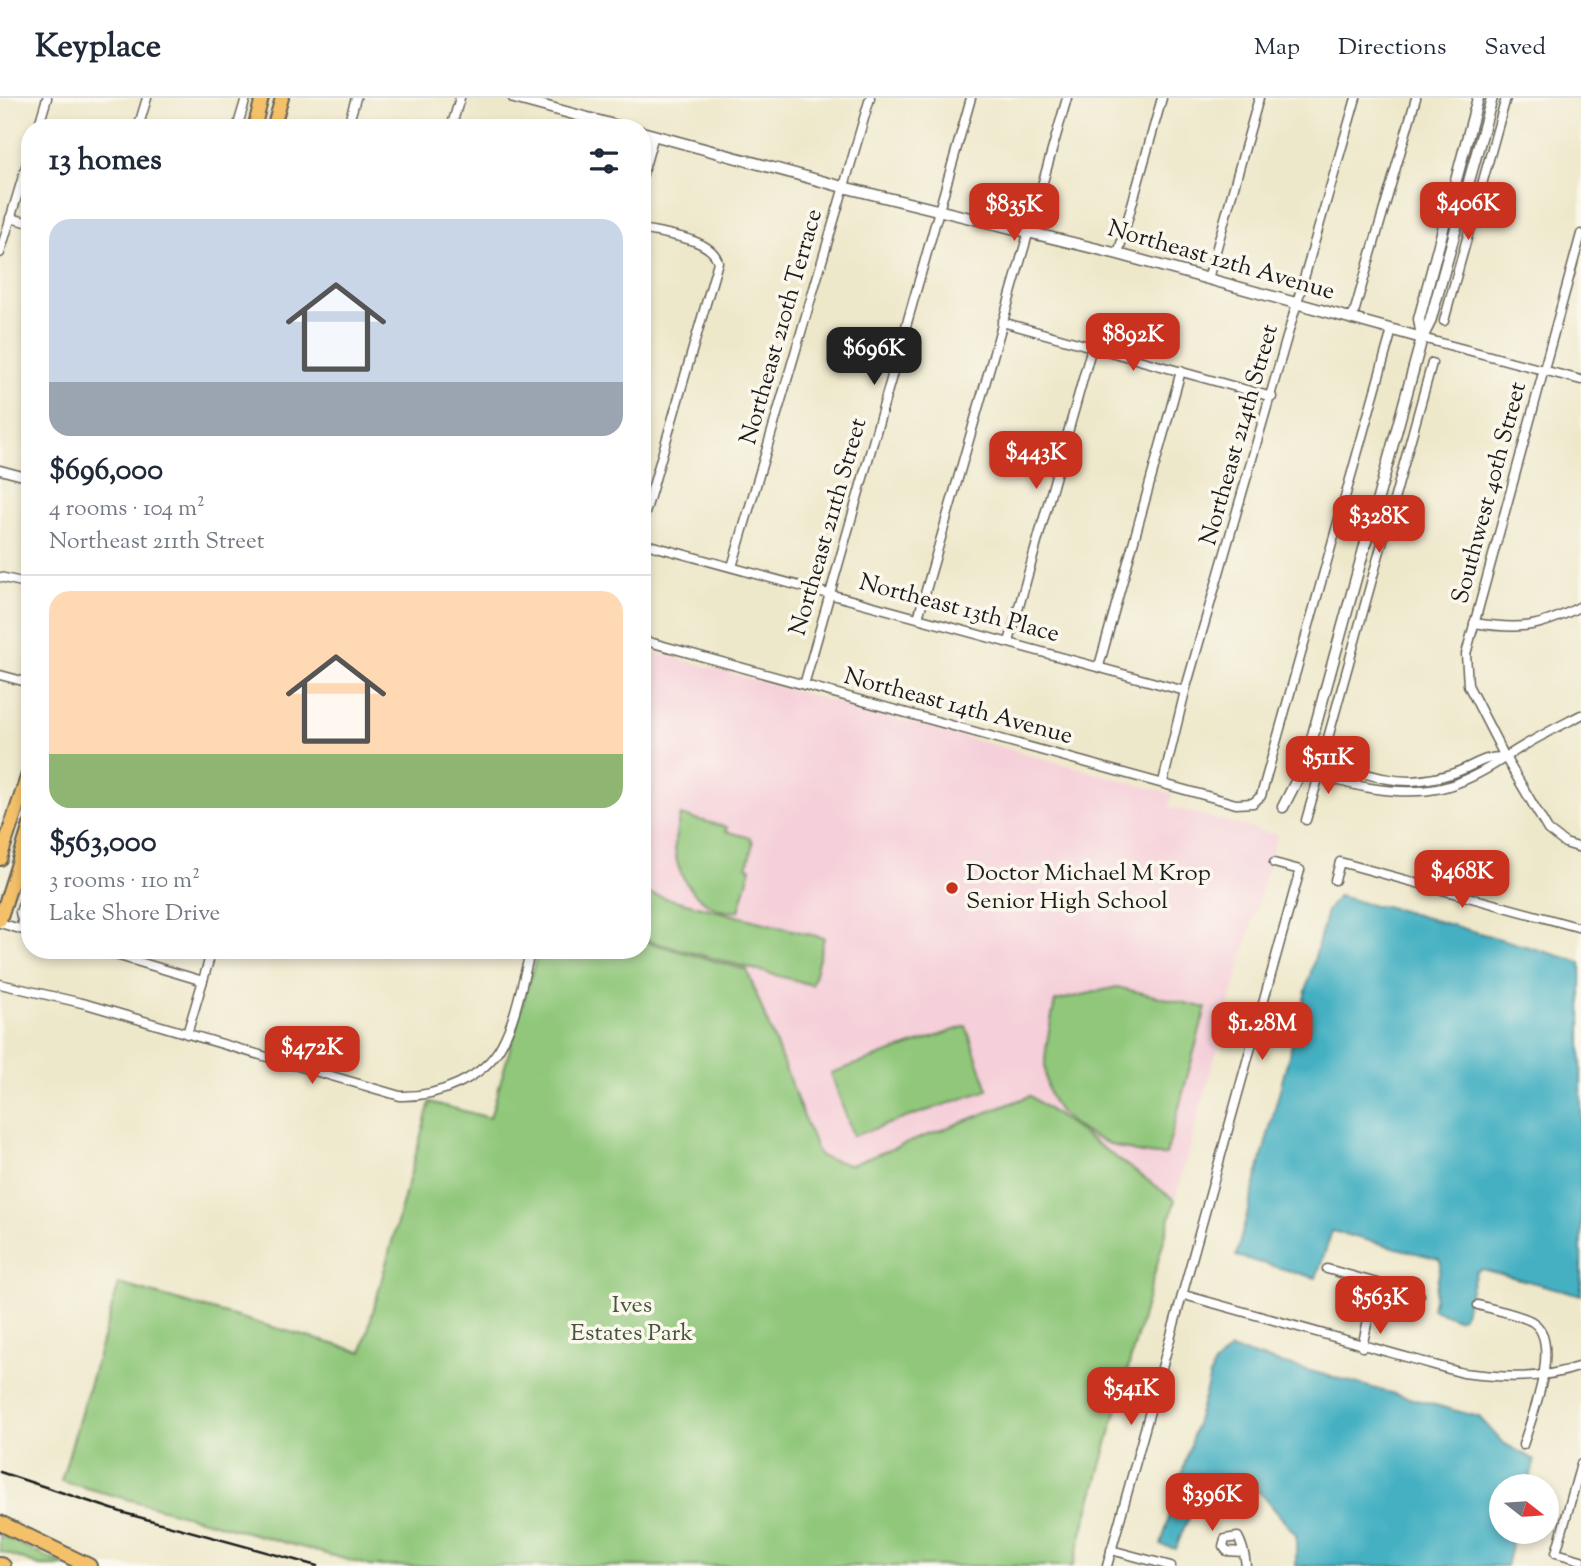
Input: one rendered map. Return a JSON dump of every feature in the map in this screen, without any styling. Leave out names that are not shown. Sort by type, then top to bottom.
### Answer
[{"type":"highway","points":[[0,1523],[89,1566]]},
{"type":"main road","points":[[256,119],[262,98]]},
{"type":"main road","points":[[276,119],[282,98]]},
{"type":"main road","points":[[0,857],[21,795]]},
{"type":"main road","points":[[0,921],[21,852]]},
{"type":"street","points":[[41,119],[47,98]]},
{"type":"street","points":[[141,119],[147,98]]},
{"type":"street","points":[[240,119],[246,98]]},
{"type":"street","points":[[350,119],[356,98]]},
{"type":"street","points":[[454,119],[460,98]]},
{"type":"street","points":[[514,98],[592,119]]},
{"type":"street","name":"Northeast 210th Terrace","points":[[732,567],[870,98]]},
{"type":"street","name":"Northeast 211th Street","points":[[804,685],[971,98]]},
{"type":"street","points":[[918,618],[1067,98]]},
{"type":"street","points":[[1118,254],[1162,98]]},
{"type":"street","points":[[1208,279],[1259,98]]},
{"type":"street","name":"Northeast 214th Street","points":[[1163,782],[1185,691],[1272,397],[1356,98]]},
{"type":"street","points":[[1352,320],[1416,98]]},
{"type":"street","points":[[1422,338],[1419,319],[1478,98]]},
{"type":"street","points":[[1483,132],[1480,126],[1487,98]]},
{"type":"street","points":[[1283,807],[1305,764],[1422,338],[1430,322],[1492,98]]},
{"type":"street","points":[[1444,321],[1506,98]]},
{"type":"street","name":"Northeast 12th Avenue","points":[[651,134],[843,187],[940,208],[1118,254],[1422,338]]},
{"type":"street","points":[[651,146],[654,135]]},
{"type":"street","points":[[0,253],[21,182]]},
{"type":"street","points":[[10,218],[21,221]]},
{"type":"street","points":[[651,231],[706,246],[716,254],[718,262],[651,493]]},
{"type":"street","name":"Southwest 40th Street","points":[[1581,234],[1466,653],[1468,685],[1505,757],[1548,830],[1565,843],[1581,848]]},
{"type":"street","points":[[1002,322],[1272,397]]},
{"type":"street","name":"Northeast 14th Avenue","points":[[651,642],[1236,804],[1253,803],[1261,796],[1392,330]]},
{"type":"street","points":[[1422,338],[1581,380]]},
{"type":"street","points":[[1009,642],[1092,347]]},
{"type":"street","points":[[1328,738],[1432,363]]},
{"type":"street","points":[[1099,666],[1181,371]]},
{"type":"street","points":[[0,470],[21,476]]},
{"type":"street","name":"Northeast 13th Place","points":[[651,545],[1185,691]]},
{"type":"street","points":[[0,576],[21,582]]},
{"type":"street","points":[[1474,623],[1514,629],[1549,623],[1581,606]]},
{"type":"street","points":[[0,675],[21,681]]},
{"type":"street","points":[[1305,764],[1319,775],[1359,786],[1412,793],[1458,784],[1493,768],[1505,757],[1581,715]]},
{"type":"street","points":[[1305,764],[1322,763],[1362,774],[1411,781],[1454,773],[1488,756],[1505,757]]},
{"type":"street","points":[[1306,820],[1322,763]]},
{"type":"street","points":[[0,857],[18,861]]},
{"type":"street","points":[[1335,880],[1340,862],[1581,928]]},
{"type":"street","points":[[1107,1566],[1300,870],[1274,863]]},
{"type":"street","points":[[0,921],[21,929]]},
{"type":"street","points":[[134,959],[203,981]]},
{"type":"street","points":[[187,1034],[209,959]]},
{"type":"street","points":[[0,984],[86,1004],[400,1096],[434,1094],[468,1077],[501,1046],[528,959]]},
{"type":"street","points":[[1327,1269],[1420,1294]]},
{"type":"street","points":[[1362,1347],[1376,1283]]},
{"type":"street","points":[[1184,1295],[1462,1373],[1508,1379],[1543,1376],[1581,1366]]},
{"type":"street","points":[[1478,1305],[1534,1322],[1543,1335],[1546,1356],[1543,1376],[1523,1446]]},
{"type":"street","points":[[1581,1464],[1556,1553],[1581,1560]]},
{"type":"street","points":[[1111,1550],[1171,1566]]},
{"type":"street","points":[[1244,1552],[1246,1566]]},
{"type":"shaded area","name":"Doctor Michael M Krop Senior High School","points":[[651,651],[1172,794],[1169,807],[1277,835],[1175,1200],[1030,1096],[850,1165],[819,1156],[747,970],[651,943]]},
{"type":"green space","points":[[680,815],[727,827],[726,831],[751,838],[753,843],[747,867],[751,868],[739,911],[727,911],[704,902],[687,883],[681,872],[675,848]]},
{"type":"green space","points":[[651,894],[824,938],[812,985],[651,941]]},
{"type":"green space","name":"Ives Estates Park","points":[[651,943],[747,970],[819,1156],[850,1165],[1030,1096],[1175,1200],[1073,1566],[370,1566],[61,1481],[119,1284],[362,1352],[430,1102],[490,1118],[536,959],[651,959]]},
{"type":"green space","points":[[1117,987],[1206,1008],[1166,1155],[1119,1148],[1087,1133],[1061,1114],[1048,1090],[1046,1052],[1055,1001]]},
{"type":"green space","points":[[966,1026],[988,1090],[853,1136],[831,1073]]},
{"type":"green space","points":[[0,1535],[66,1566],[40,1566],[0,1551]]},
{"type":"water","points":[[1339,896],[1374,906],[1385,906],[1581,962],[1581,1295],[1481,1269],[1476,1272],[1463,1317],[1457,1319],[1432,1309],[1441,1263],[1439,1259],[1332,1231],[1316,1278],[1236,1256],[1327,911]]},
{"type":"water","points":[[1230,1349],[1479,1417],[1503,1443],[1535,1460],[1531,1474],[1489,1474],[1489,1544],[1512,1544],[1506,1566],[1296,1566],[1296,1535],[1260,1492],[1227,1494],[1205,1502],[1189,1518],[1176,1549],[1161,1545],[1213,1366]]},
{"type":"railway","points":[[0,1472],[124,1513],[317,1566]]},
{"type":"place","name":"Doctor Michael M Krop Senior High School","points":[[952,888]]}]
